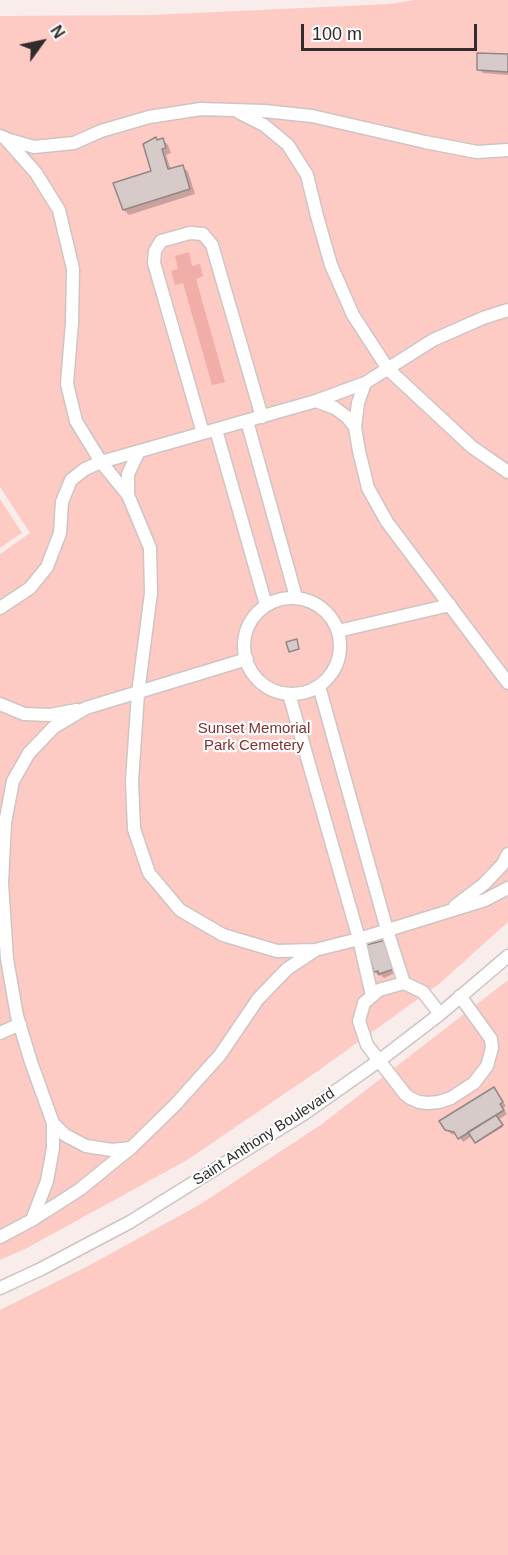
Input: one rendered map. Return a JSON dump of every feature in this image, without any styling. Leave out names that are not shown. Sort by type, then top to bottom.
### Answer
[{"type":"street","points":[[2,137],[34,147],[74,143],[101,131],[149,117],[201,109],[264,111],[312,116],[477,152],[508,150]]},
{"type":"street","points":[[234,110],[264,125],[288,145],[308,175],[331,265],[353,315],[388,369],[472,447],[508,472]]},
{"type":"street","points":[[2,137],[36,173],[59,210],[73,270],[67,384],[76,421],[101,462],[129,495],[150,548],[151,593],[138,693],[132,781],[134,829],[149,873],[180,910],[223,934],[277,951],[315,950],[359,939],[485,900],[508,888]]},
{"type":"street","points":[[203,433],[154,263],[154,251],[161,241],[190,232],[203,234],[212,245],[262,417]]},
{"type":"street","points":[[0,608],[30,588],[47,567],[60,533],[62,502],[71,480],[85,469],[101,462],[316,401],[365,383],[434,340],[483,318],[508,310]]},
{"type":"street","points":[[365,383],[358,403],[356,427],[368,488],[387,522],[508,683]]},
{"type":"street","points":[[316,401],[335,408],[356,427]]},
{"type":"street","points":[[247,422],[296,597]]},
{"type":"street","points":[[216,430],[266,605]]},
{"type":"street","points":[[129,495],[128,474],[139,451]]},
{"type":"street","points":[[296,597],[311,601],[325,610],[334,621],[341,640],[338,662],[326,681],[303,693],[289,694],[272,690],[260,682],[250,669],[244,649],[248,626],[255,615],[266,605],[278,599],[296,597]]},
{"type":"street","points":[[338,631],[450,605]]},
{"type":"street","points":[[0,704],[24,714],[50,715],[86,708],[247,659]]},
{"type":"street","points":[[319,686],[404,983]]},
{"type":"street","points":[[289,694],[359,939],[372,996]]},
{"type":"street","points":[[32,1220],[47,1181],[53,1148],[53,1123],[20,1024],[7,958],[2,883],[5,823],[14,781],[29,753],[54,727],[86,708]]},
{"type":"street","points":[[447,912],[484,884],[502,865],[508,854]]},
{"type":"street","points":[[0,1237],[79,1190],[132,1148],[175,1105],[220,1054],[258,999],[287,969],[315,950]]},
{"type":"street","name":"Saint Anthony Boulevard","points":[[0,1288],[130,1222],[292,1121],[380,1060],[440,1014],[508,956]]},
{"type":"street","points":[[440,1014],[423,992],[404,983],[379,990],[364,1003],[359,1021],[367,1045],[405,1094],[419,1102],[439,1102],[451,1098],[474,1083],[487,1066],[492,1048],[491,1039],[460,996]]},
{"type":"street","points":[[0,1034],[20,1024]]},
{"type":"street","points":[[53,1123],[65,1135],[86,1146],[112,1150],[132,1148]]},
{"type":"green space","name":"Sunset Memorial Park Cemetery","points":[[415,0],[508,0],[508,922],[439,984],[315,1073],[187,1160],[27,1248],[0,1260],[0,554],[30,533],[0,487],[0,16],[152,15],[389,4]]},
{"type":"green space","points":[[0,499],[22,533],[0,548]]},
{"type":"green space","points":[[508,980],[508,1555],[0,1555],[0,1310],[88,1266],[199,1205],[322,1124]]},
{"type":"shaded area","points":[[189,252],[192,266],[200,264],[203,276],[196,279],[225,382],[212,385],[183,283],[175,285],[171,271],[178,269],[175,256]]},
{"type":"building","points":[[477,53],[508,54],[508,72],[477,70]]},
{"type":"building","points":[[156,137],[157,140],[163,138],[166,148],[162,149],[168,169],[183,165],[190,189],[123,210],[113,183],[151,171],[143,144]]},
{"type":"building","points":[[297,639],[299,649],[289,652],[286,642]]},
{"type":"building","points":[[386,940],[394,969],[379,974],[378,971],[374,972],[366,945]]},
{"type":"building","points":[[494,1087],[503,1102],[500,1104],[504,1110],[458,1139],[454,1132],[445,1130],[439,1121]]},
{"type":"building","points":[[496,1115],[503,1125],[475,1143],[468,1132]]}]
